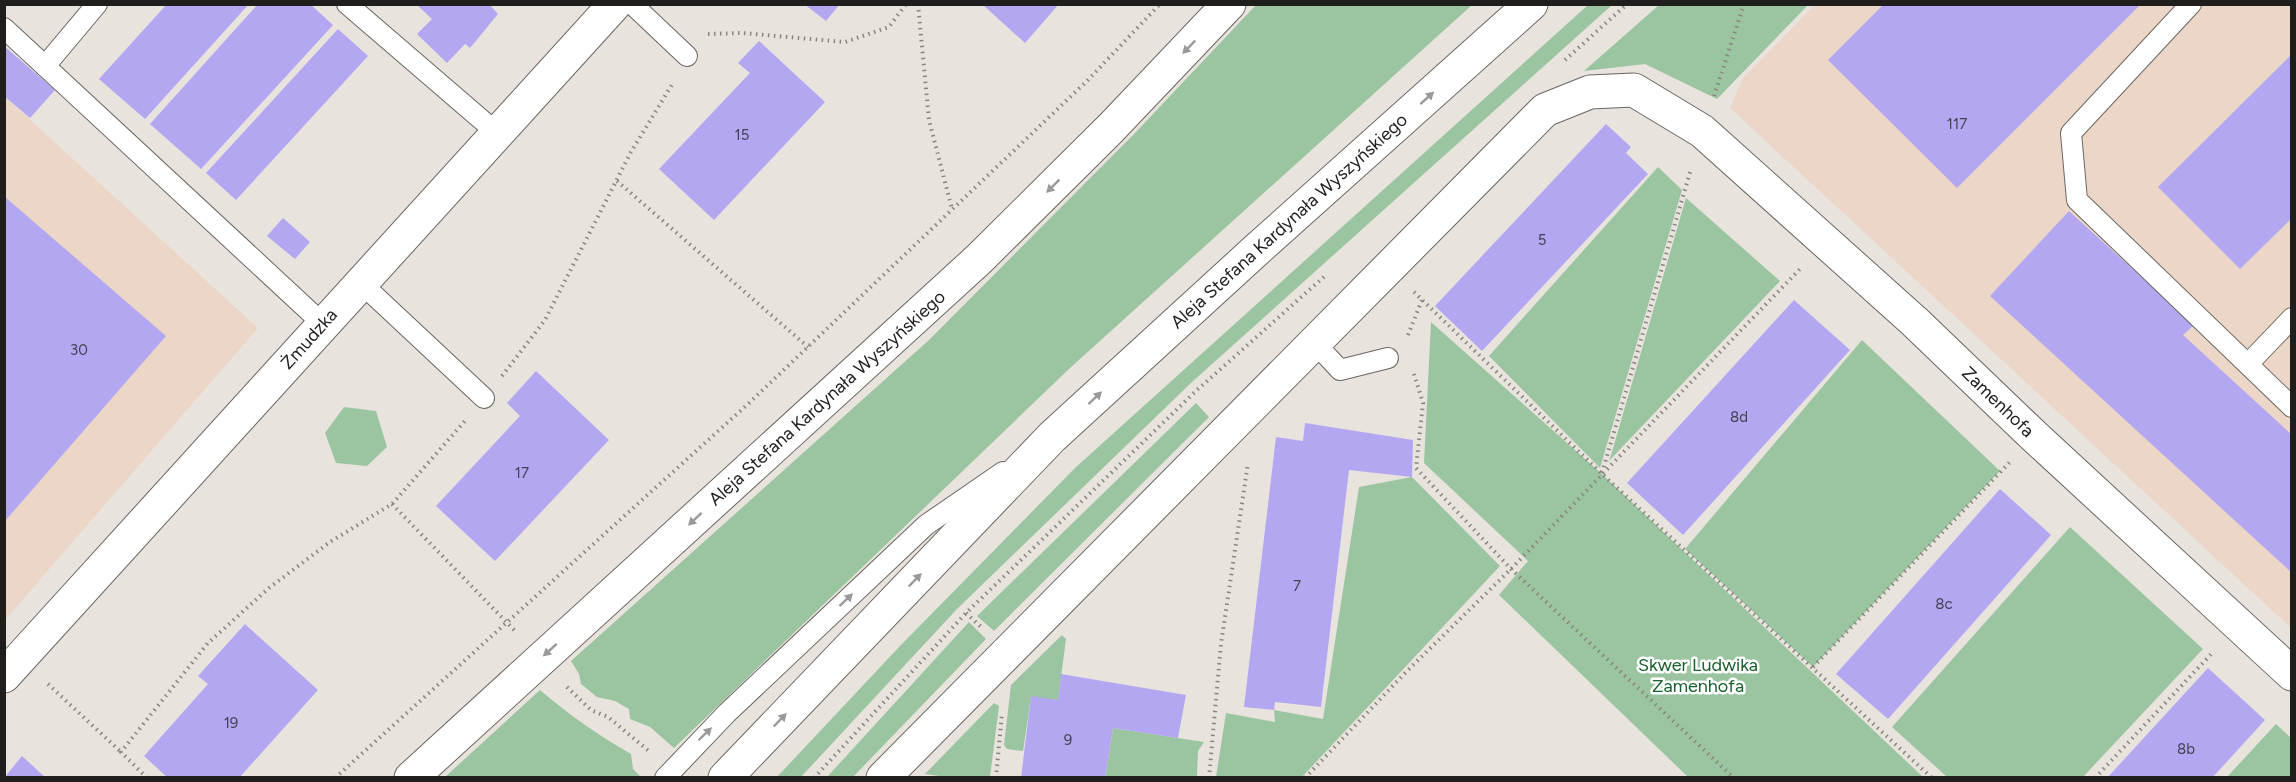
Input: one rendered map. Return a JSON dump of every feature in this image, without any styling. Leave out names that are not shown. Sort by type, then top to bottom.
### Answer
[{"type":"street","name":"Żmudzka","points":[[13,667],[615,4]]},
{"type":"street","name":"Aleja Stefana Kardynała Wyszyńskiego","points":[[411,777],[979,259],[1111,129],[1229,4]]},
{"type":"street","name":"Aleja Stefana Kardynała Wyszyńskiego","points":[[725,777],[1052,437],[1244,261],[1531,4]]},
{"type":"street","name":"Zamenhofa","points":[[883,777],[1545,110],[1590,92],[1634,90],[1702,131],[1915,322],[2034,436],[2292,674]]},
{"type":"lane","points":[[45,66],[97,4]]},
{"type":"lane","points":[[347,4],[478,114],[497,134]]},
{"type":"lane","points":[[632,4],[687,56]]},
{"type":"lane","points":[[2190,4],[2071,133],[2077,200],[2292,407]]},
{"type":"lane","points":[[4,28],[323,324]]},
{"type":"lane","points":[[360,283],[484,398]]},
{"type":"lane","points":[[2248,364],[2292,318]]},
{"type":"lane","points":[[1314,342],[1340,370],[1388,358]]},
{"type":"lane","points":[[665,777],[719,720],[926,525],[1052,437]]},
{"type":"path","points":[[121,752],[208,643],[269,588],[330,542],[392,504],[484,398],[545,320],[631,152],[664,102],[687,56],[707,34],[742,33],[845,42],[889,27],[906,4]]},
{"type":"path","points":[[918,4],[929,120],[952,210]]},
{"type":"path","points":[[335,777],[506,620],[748,404],[1088,80],[1160,4]]},
{"type":"path","points":[[1557,68],[1627,4]]},
{"type":"path","points":[[1602,474],[1702,131],[1744,4]]},
{"type":"path","points":[[617,181],[808,346]]},
{"type":"path","points":[[1305,777],[1406,672],[1511,569],[1826,242]]},
{"type":"path","points":[[814,777],[966,613],[1197,390],[1329,272]]},
{"type":"path","points":[[1408,285],[1602,474],[1932,777]]},
{"type":"path","points":[[1405,344],[1422,300]]},
{"type":"path","points":[[1411,365],[1423,403],[1416,468],[1511,569],[1734,777]]},
{"type":"path","points":[[1197,390],[1250,450],[1221,644],[1209,777]]},
{"type":"path","points":[[1813,667],[2034,436]]},
{"type":"path","points":[[392,504],[506,620]]},
{"type":"path","points":[[2095,777],[2238,625]]},
{"type":"path","points":[[13,667],[121,752],[147,777]]},
{"type":"path","points":[[563,683],[591,710],[608,717],[645,745],[652,754]]},
{"type":"shaded area","points":[[1815,5],[2291,5],[2291,628],[1730,108],[1743,78]]},
{"type":"shaded area","points":[[4,96],[258,328],[5,620],[4,620]]},
{"type":"green space","points":[[1257,4],[1472,5],[1070,368],[674,748],[650,727],[630,719],[629,709],[615,701],[597,697],[581,684],[579,674],[571,661],[929,340],[1135,133]]},
{"type":"green space","points":[[1588,5],[1612,5],[1192,382],[957,609],[801,777],[777,777],[899,647],[1075,468]]},
{"type":"green space","points":[[1659,5],[1808,5],[1717,99],[1645,64],[1584,71]]},
{"type":"green space","points":[[1658,167],[1682,190],[1600,468],[1489,356]]},
{"type":"green space","points":[[1686,198],[1780,281],[1609,460]]},
{"type":"green space","name":"Skwer Ludwika Zamenhofa","points":[[1431,322],[1602,474],[1923,777],[1688,777],[1499,595],[1528,561],[1424,463]]},
{"type":"green space","points":[[1862,340],[2000,471],[1813,667],[1685,549]]},
{"type":"green space","points":[[1196,403],[1209,417],[994,631],[977,616]]},
{"type":"green space","points":[[344,407],[376,411],[387,447],[367,466],[336,463],[325,433]]},
{"type":"green space","points":[[1412,477],[1500,566],[1302,777],[1216,777],[1226,713],[1275,722],[1274,710],[1323,719],[1359,487]]},
{"type":"green space","points":[[2070,527],[2203,649],[2083,777],[1947,777],[1892,727]]},
{"type":"green space","points":[[969,622],[986,639],[853,777],[827,777]]},
{"type":"green space","points":[[1062,635],[1066,639],[1058,700],[1031,697],[1023,751],[1007,749],[1004,745],[1011,685]]},
{"type":"green space","points":[[540,690],[584,724],[631,754],[633,769],[641,777],[445,777]]},
{"type":"green space","points":[[994,703],[999,706],[990,777],[954,778],[925,774]]},
{"type":"green space","points":[[2276,724],[2291,738],[2291,777],[2227,777]]},
{"type":"green space","points":[[1113,728],[1204,742],[1198,751],[1197,777],[1105,778]]},
{"type":"building","points":[[167,4],[249,4],[145,119],[99,79]]},
{"type":"building","points":[[258,4],[310,4],[333,25],[201,169],[150,124]]},
{"type":"building","points":[[416,4],[489,4],[498,14],[470,48],[465,44],[447,63],[417,34],[432,19]]},
{"type":"building","points":[[804,4],[840,4],[826,21]]},
{"type":"building","points":[[982,4],[1059,4],[1025,43]]},
{"type":"building","points":[[1884,4],[2141,4],[1957,188],[1828,60]]},
{"type":"building","points":[[338,29],[368,56],[236,200],[206,173]]},
{"type":"building","points":[[759,41],[825,102],[714,220],[659,169],[750,73],[738,63]]},
{"type":"building","points":[[4,46],[55,90],[30,118],[4,96]]},
{"type":"building","points":[[2292,54],[2292,218],[2240,269],[2158,187]]},
{"type":"building","points":[[1606,124],[1631,147],[1626,153],[1648,174],[1482,351],[1435,306]]},
{"type":"building","points":[[5,197],[166,336],[5,521]]},
{"type":"building","points":[[2069,211],[2194,325],[2183,335],[2292,435],[2292,573],[1990,296]]},
{"type":"building","points":[[283,218],[310,242],[295,259],[267,236]]},
{"type":"building","points":[[1794,300],[1850,350],[1683,535],[1627,483]]},
{"type":"building","points":[[536,371],[609,440],[495,561],[436,506],[520,416],[507,403]]},
{"type":"building","points":[[1305,423],[1413,440],[1412,477],[1349,470],[1321,707],[1275,702],[1274,710],[1244,707],[1276,437],[1303,441]]},
{"type":"building","points":[[2000,489],[2051,535],[1888,719],[1836,674]]},
{"type":"building","points":[[245,624],[318,690],[239,778],[168,778],[144,756],[208,684],[198,676]]},
{"type":"building","points":[[2208,668],[2265,720],[2212,778],[2107,778]]},
{"type":"building","points":[[1061,674],[1186,695],[1178,738],[1113,728],[1105,778],[1021,778],[1031,696],[1058,700]]},
{"type":"building","points":[[22,756],[46,778],[4,778]]}]
